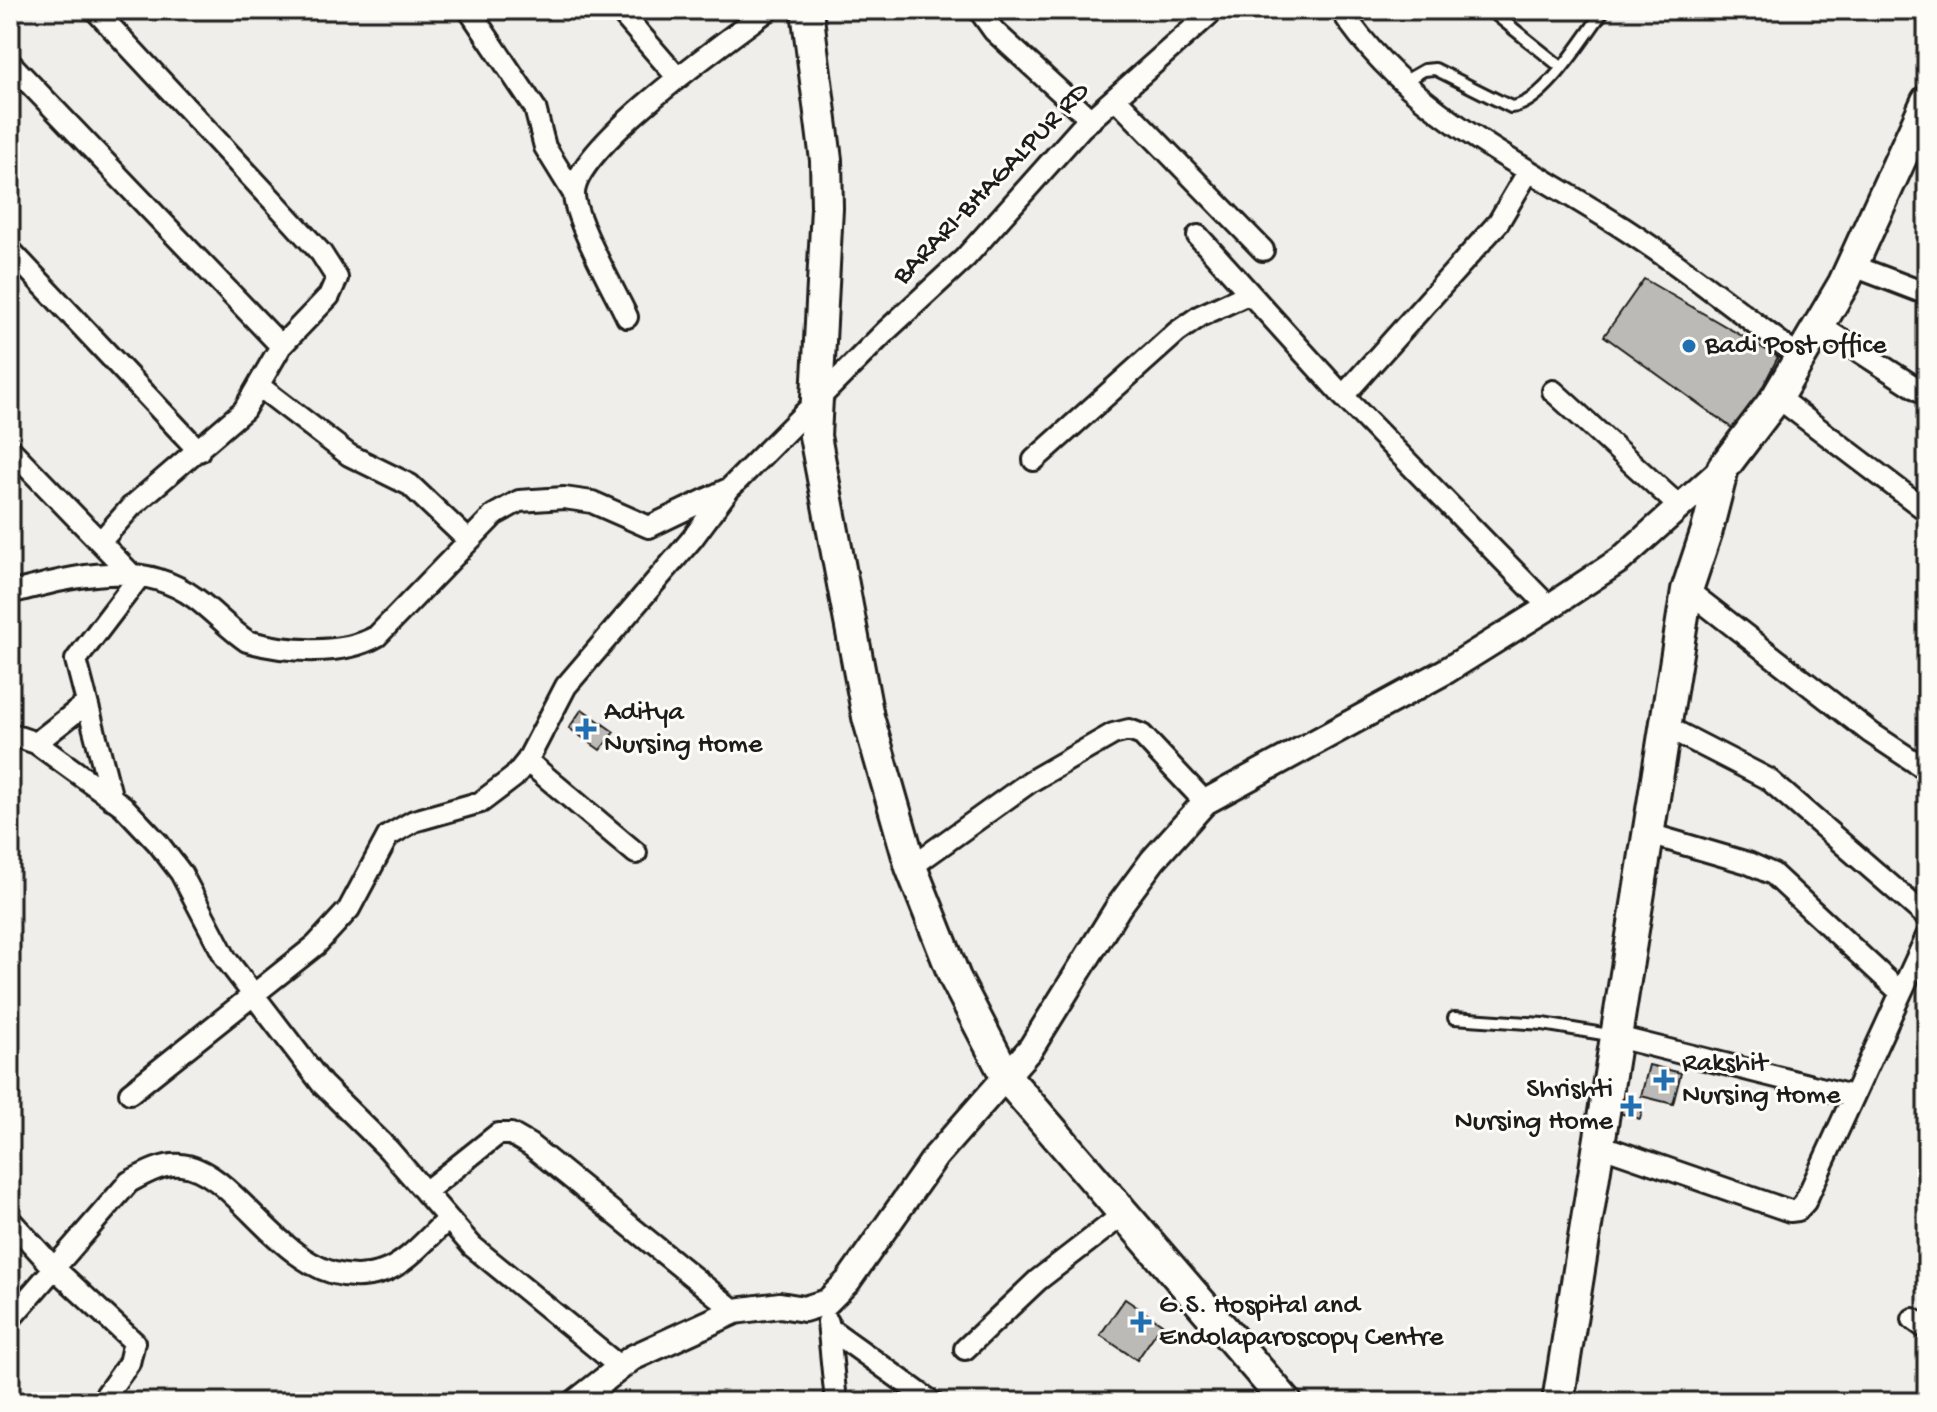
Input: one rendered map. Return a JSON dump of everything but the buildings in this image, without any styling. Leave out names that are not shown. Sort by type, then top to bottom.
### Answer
[{"type":"main road","points":[[807,10],[826,160],[827,208],[815,436],[868,717],[911,867],[955,978],[1007,1078],[1286,1402]]},
{"type":"main road","points":[[1558,1402],[1649,834],[1663,725],[1687,590],[1723,468],[1777,397],[1820,326],[1927,101]]},
{"type":"street","points":[[95,10],[278,206],[335,273],[336,285],[281,346],[244,410],[131,507],[101,541]]},
{"type":"street","points":[[469,10],[535,108],[545,147],[574,194],[582,223],[627,317]]},
{"type":"street","points":[[619,10],[678,78]]},
{"type":"street","points":[[574,194],[586,166],[617,132],[678,78],[768,10]]},
{"type":"street","points":[[979,10],[994,31],[1091,120]]},
{"type":"street","name":"BARARI-BHAGALPUR RD","points":[[729,489],[965,258],[1091,120],[1214,10]]},
{"type":"street","points":[[1341,10],[1363,42],[1434,111],[1659,251],[1801,358]]},
{"type":"street","points":[[10,63],[281,346]]},
{"type":"street","points":[[1115,98],[1263,250]]},
{"type":"street","points":[[1343,396],[1498,223],[1528,172]]},
{"type":"street","points":[[1198,236],[1343,396],[1549,607]]},
{"type":"street","points":[[10,250],[199,451]]},
{"type":"street","points":[[1851,265],[1927,294]]},
{"type":"street","points":[[1034,460],[1177,332],[1200,316],[1248,294]]},
{"type":"street","points":[[1820,326],[1927,395]]},
{"type":"street","points":[[259,386],[349,455],[410,485],[468,540]]},
{"type":"street","points":[[1553,391],[1681,508]]},
{"type":"street","points":[[1777,397],[1927,511]]},
{"type":"street","points":[[10,449],[135,575]]},
{"type":"street","points":[[576,1402],[626,1362],[735,1311],[780,1305],[804,1309],[827,1302],[848,1281],[936,1156],[1007,1078],[1048,1025],[1119,906],[1153,860],[1205,802],[1446,671],[1549,607],[1620,560],[1723,468]]},
{"type":"street","points":[[10,593],[83,574],[135,575],[175,585],[247,641],[262,646],[339,649],[360,645],[377,636],[494,515],[519,501],[564,498],[592,502],[649,527],[729,489]]},
{"type":"street","points":[[130,1093],[316,945],[339,921],[388,836],[414,821],[481,802],[500,790],[527,761],[566,686],[692,539],[729,489]]},
{"type":"street","points":[[112,799],[76,660],[135,575]]},
{"type":"street","points":[[1687,590],[1871,733],[1927,770]]},
{"type":"street","points":[[36,743],[87,703]]},
{"type":"street","points":[[1663,725],[1768,779],[1927,917]]},
{"type":"street","points":[[911,867],[1031,781],[1113,734],[1129,730],[1142,735],[1205,802]]},
{"type":"street","points":[[10,734],[36,743],[112,799],[158,843],[181,873],[226,959],[322,1084],[388,1149],[472,1246],[626,1362]]},
{"type":"street","points":[[527,761],[636,853]]},
{"type":"street","points":[[1649,834],[1748,863],[1773,874],[1899,991]]},
{"type":"street","points":[[1599,1145],[1790,1211],[1798,1210],[1805,1202],[1899,991],[1927,936]]},
{"type":"street","points":[[1617,1037],[1852,1096]]},
{"type":"street","points":[[425,1192],[498,1134],[511,1134],[530,1145],[735,1311]]},
{"type":"street","points":[[10,1319],[129,1182],[150,1171],[177,1164],[207,1174],[288,1249],[344,1273],[385,1271],[448,1219]]},
{"type":"street","points":[[965,1349],[1038,1280],[1125,1213]]},
{"type":"street","points":[[10,1220],[53,1267],[134,1342],[129,1363],[101,1402]]},
{"type":"street","points":[[827,1302],[836,1402]]},
{"type":"street","points":[[829,1328],[932,1402]]},
{"type":"lane","points":[[1403,82],[1424,70],[1435,69],[1511,107],[1523,106],[1533,101],[1604,10]]},
{"type":"lane","points":[[1498,12],[1561,67]]},
{"type":"lane","points":[[1454,1018],[1543,1024],[1617,1037]]},
{"type":"place","name":"Badi Post Office","points":[[1689,346]]},
{"type":"place","name":"Aditya Nursing Home","points":[[586,729]]},
{"type":"place","name":"Rakshit Nursing Home","points":[[1664,1080]]},
{"type":"place","name":"Shrishti Nursing Home","points":[[1631,1106]]},
{"type":"place","name":"G.S. Hospital and Endolaparoscopy Centre","points":[[1141,1322]]}]
